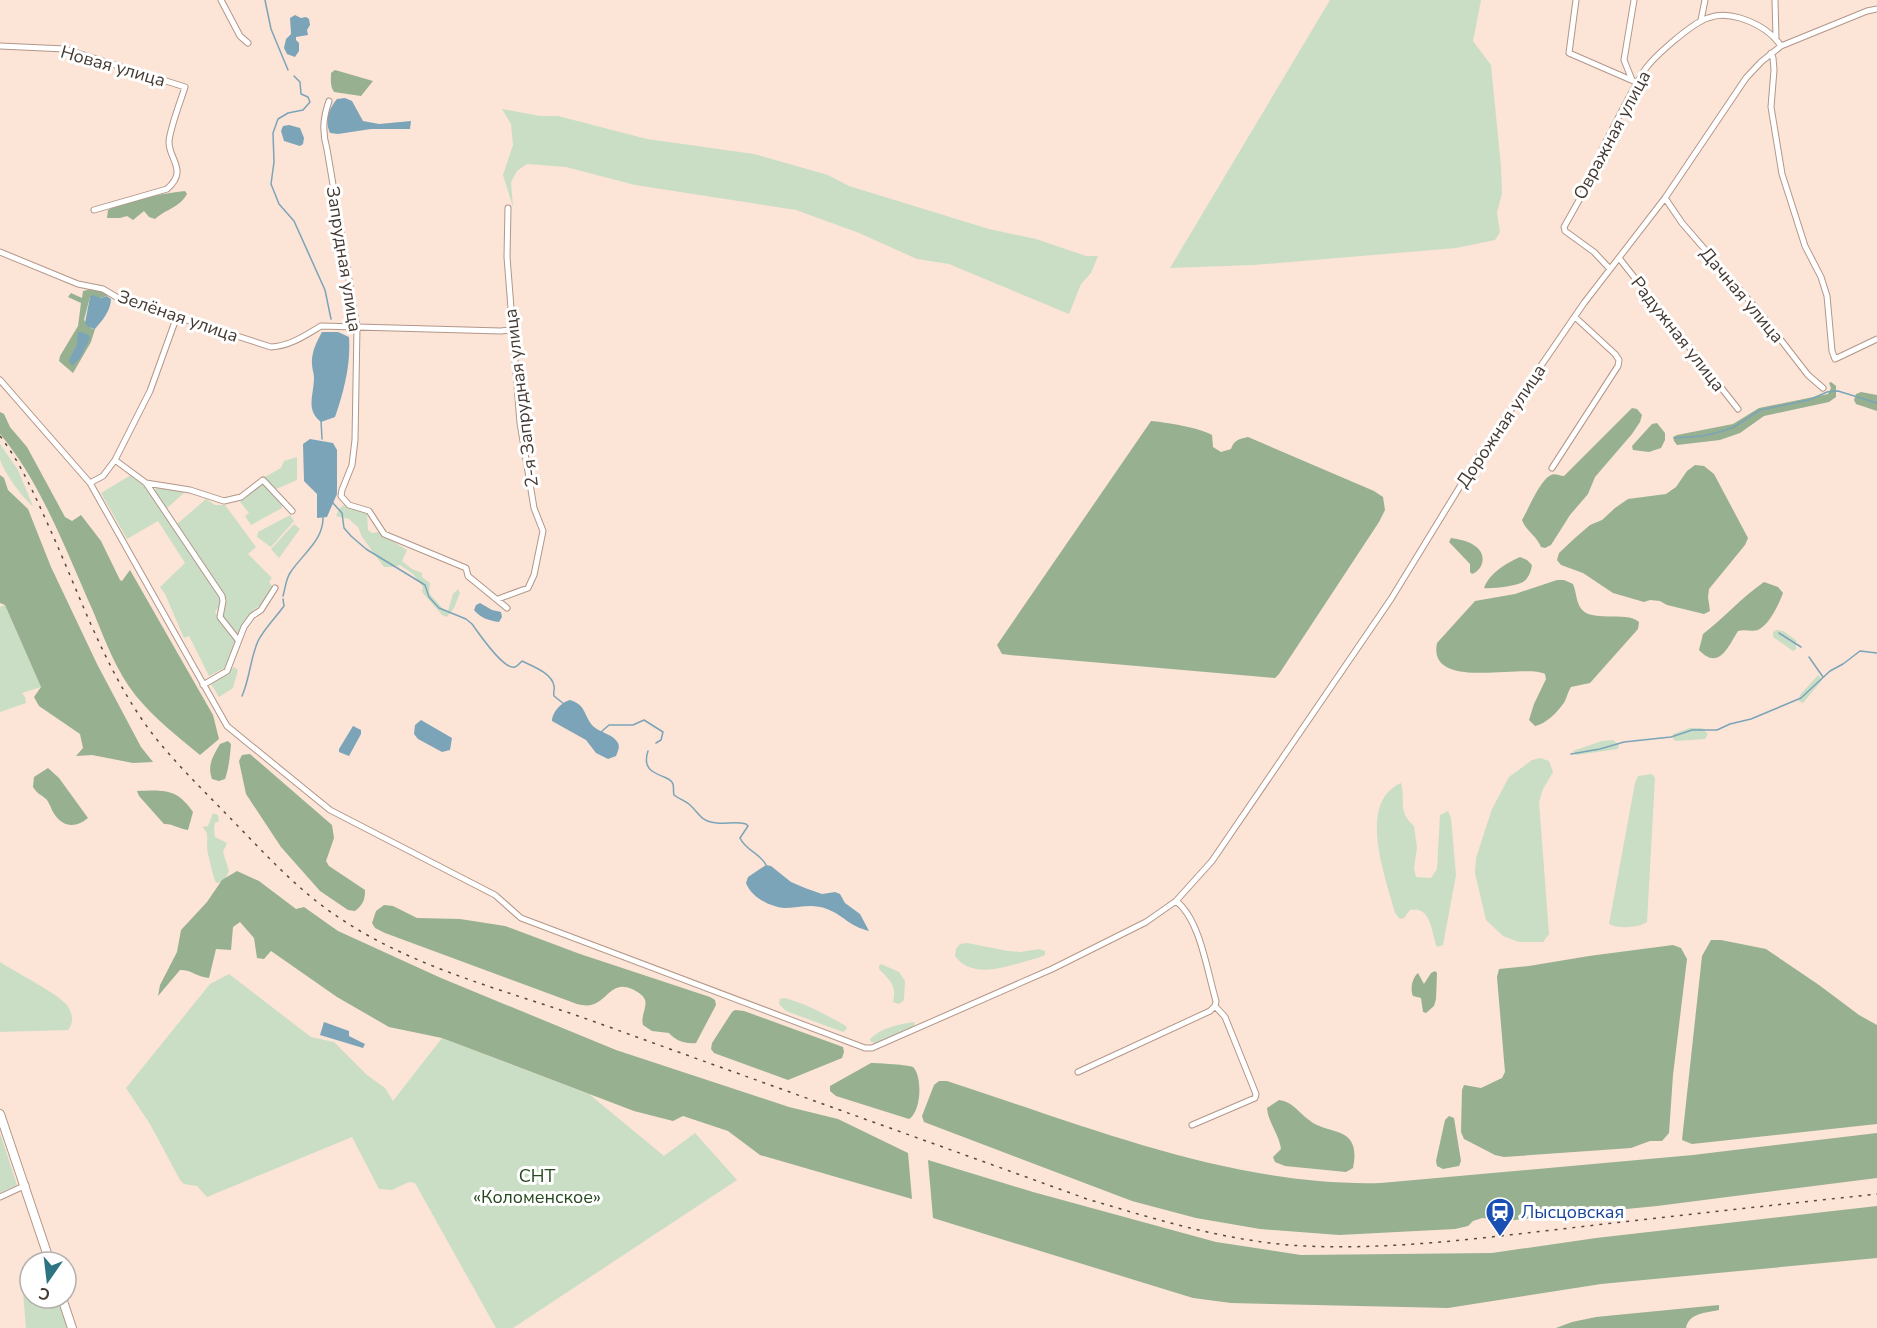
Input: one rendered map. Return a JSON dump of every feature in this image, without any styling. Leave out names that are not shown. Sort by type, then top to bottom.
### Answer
[{"type":"main road","points":[[0,1114],[47,1250]]},
{"type":"main road","points":[[66,1310],[72,1328]]},
{"type":"street","points":[[220,0],[240,36],[248,43]]},
{"type":"street","points":[[1576,0],[1569,53],[1638,83]]},
{"type":"street","points":[[1632,80],[1624,60],[1634,0]]},
{"type":"street","points":[[1705,0],[1701,20],[1721,15],[1735,16],[1752,22],[1776,38],[1781,46]]},
{"type":"street","points":[[1775,0],[1776,38]]},
{"type":"street","name":"Дорожная улица","points":[[0,380],[90,483],[227,726],[330,810],[495,895],[521,918],[865,1048],[880,1046],[1052,969],[1146,922],[1176,901],[1212,861],[1391,599],[1475,462],[1575,317],[1665,198],[1746,78],[1781,46],[1877,9]]},
{"type":"street","name":"Овражная улица","points":[[1610,269],[1594,252],[1565,231],[1564,227],[1600,163],[1602,148],[1652,61],[1701,20]]},
{"type":"street","name":"Новая улица","points":[[0,46],[65,49],[185,87],[169,143],[177,173],[174,182],[167,189],[94,210]]},
{"type":"street","points":[[1771,53],[1774,70],[1771,107],[1782,174],[1805,246],[1821,277],[1827,296],[1832,351],[1835,359],[1877,339]]},
{"type":"street","name":"Запрудная улица","points":[[329,101],[323,136],[357,327],[355,440],[352,465],[341,496],[349,505],[369,511],[384,534],[466,568],[468,576],[507,608]]},
{"type":"street","name":"Дачная улица","points":[[1665,198],[1682,223],[1760,313],[1808,375],[1823,388]]},
{"type":"street","name":"2-я Запрудная улица","points":[[498,599],[528,588],[534,575],[543,531],[534,507],[520,423],[507,257],[508,208]]},
{"type":"street","name":"Зелёная улица","points":[[0,252],[78,284],[103,289],[118,298],[270,347],[296,341],[321,326],[501,331],[514,329]]},
{"type":"street","name":"Радужная улица","points":[[1619,258],[1738,409]]},
{"type":"street","points":[[90,483],[104,476],[115,460],[150,392],[177,316]]},
{"type":"street","points":[[1552,468],[1618,366],[1619,360],[1575,317]]},
{"type":"street","points":[[115,460],[146,483],[190,490],[224,501],[241,497],[263,480],[292,511]]},
{"type":"street","points":[[146,483],[147,488],[204,566],[209,578],[222,596],[220,617],[238,640]]},
{"type":"street","points":[[203,685],[227,671],[238,640],[252,616],[261,610],[275,588]]},
{"type":"street","points":[[1078,1072],[1210,1011],[1215,1006],[1216,1001],[1193,921],[1183,906],[1176,901]]},
{"type":"street","points":[[1192,1125],[1255,1098],[1225,1017],[1215,1006]]},
{"type":"street","points":[[0,1197],[26,1185]]},
{"type":"green space","points":[[1330,0],[1481,0],[1473,41],[1491,65],[1501,167],[1502,194],[1497,212],[1500,232],[1495,240],[1456,248],[1254,265],[1170,268]]},
{"type":"green space","points":[[335,70],[373,81],[361,96],[334,92],[331,85],[331,73]]},
{"type":"green space","points":[[502,109],[540,116],[558,116],[647,139],[754,154],[828,175],[849,186],[989,229],[1036,239],[1086,256],[1098,256],[1091,273],[1081,284],[1069,314],[949,264],[917,259],[859,233],[796,210],[635,185],[566,167],[527,164],[517,171],[511,182],[513,207],[503,175],[513,145],[511,124]]},
{"type":"green space","points":[[185,191],[187,194],[184,199],[155,219],[149,217],[144,211],[133,220],[127,216],[107,218],[108,210],[125,203]]},
{"type":"green space","points":[[91,289],[105,292],[107,296],[90,297],[84,320],[90,328],[95,329],[91,342],[73,373],[59,361],[78,326],[81,303],[68,297],[71,293],[82,298],[83,291]]},
{"type":"green space","points":[[1831,382],[1836,386],[1836,397],[1829,402],[1764,416],[1740,433],[1720,440],[1677,445],[1674,441],[1673,437],[1677,435],[1733,424],[1759,408],[1828,394]]},
{"type":"green space","points":[[1861,392],[1877,395],[1877,411],[1856,404],[1854,400],[1856,394]]},
{"type":"green space","points":[[1632,408],[1637,409],[1642,415],[1640,422],[1595,477],[1588,494],[1570,515],[1551,545],[1541,547],[1522,520],[1539,489],[1551,475],[1564,476]]},
{"type":"green space","points":[[0,412],[4,414],[10,427],[27,447],[65,517],[72,521],[81,515],[101,541],[120,580],[122,581],[130,570],[213,715],[219,739],[200,755],[151,712],[136,696],[123,676],[41,496],[15,453],[0,434]]},
{"type":"green space","points":[[1151,421],[1207,432],[1212,435],[1213,447],[1221,452],[1231,449],[1237,440],[1248,437],[1374,491],[1383,497],[1385,510],[1379,522],[1275,678],[1010,655],[1002,654],[997,645]]},
{"type":"green space","points":[[1657,423],[1665,433],[1665,440],[1661,448],[1649,452],[1633,450],[1632,446],[1652,424]]},
{"type":"green space","points":[[0,444],[18,470],[33,506],[19,491],[5,470],[0,459]]},
{"type":"green space","points":[[297,457],[297,480],[274,490],[263,478],[281,468],[284,461]]},
{"type":"green space","points":[[1695,465],[1704,466],[1714,474],[1748,538],[1745,545],[1709,589],[1710,611],[1704,614],[1667,605],[1660,601],[1644,602],[1613,593],[1583,573],[1561,565],[1557,560],[1559,553],[1590,525],[1602,520],[1628,499],[1666,494],[1676,487],[1687,471]]},
{"type":"green space","points":[[0,475],[4,478],[8,490],[28,509],[51,567],[97,664],[141,747],[153,762],[133,763],[92,755],[76,756],[83,748],[80,734],[39,706],[34,697],[41,687],[5,605],[0,603]]},
{"type":"green space","points":[[131,475],[144,486],[220,595],[222,602],[215,612],[227,631],[237,641],[226,667],[209,676],[189,636],[184,638],[160,587],[185,563],[158,521],[127,539],[101,493]]},
{"type":"green space","points":[[263,483],[282,504],[282,508],[251,525],[245,516],[249,513],[240,502]]},
{"type":"green space","points":[[159,487],[185,492],[166,509],[154,490]]},
{"type":"green space","points":[[206,499],[215,505],[225,505],[256,547],[248,554],[272,578],[269,582],[273,587],[261,608],[259,606],[252,612],[239,635],[222,616],[226,602],[219,587],[177,524]]},
{"type":"green space","points":[[344,505],[367,512],[368,530],[372,533],[378,532],[407,550],[402,561],[422,573],[422,577],[430,583],[429,593],[443,609],[448,611],[453,594],[458,589],[460,593],[454,608],[447,617],[442,615],[422,592],[423,587],[413,574],[400,565],[384,567],[362,537],[358,527],[349,519],[336,516]]},
{"type":"green space","points":[[290,515],[294,521],[271,547],[257,537],[258,532]]},
{"type":"green space","points":[[294,524],[300,529],[279,558],[271,549]]},
{"type":"green space","points":[[1451,538],[1470,543],[1479,549],[1482,561],[1476,572],[1472,574],[1470,572],[1470,564],[1449,542]]},
{"type":"green space","points":[[1520,557],[1532,565],[1525,580],[1510,586],[1484,588],[1499,570]]},
{"type":"green space","points":[[1557,580],[1573,584],[1580,607],[1585,612],[1591,615],[1633,619],[1639,622],[1638,629],[1590,683],[1571,687],[1556,713],[1535,726],[1529,720],[1546,679],[1545,674],[1518,671],[1479,673],[1447,667],[1438,658],[1437,643],[1475,601],[1515,594]]},
{"type":"green space","points":[[1764,582],[1778,587],[1783,593],[1766,624],[1758,630],[1738,631],[1727,650],[1717,657],[1706,656],[1699,650],[1703,634]]},
{"type":"green space","points":[[5,605],[41,687],[22,693],[26,703],[0,712],[0,607]]},
{"type":"green space","points":[[1783,631],[1796,640],[1796,649],[1793,651],[1773,637],[1773,632]]},
{"type":"green space","points":[[234,667],[238,670],[233,688],[219,697],[211,684]]},
{"type":"green space","points":[[1818,675],[1822,680],[1803,703],[1799,701],[1800,695]]},
{"type":"green space","points":[[1690,728],[1702,728],[1708,734],[1705,739],[1676,741],[1673,739],[1673,734]]},
{"type":"green space","points":[[1613,740],[1619,745],[1618,749],[1576,755],[1573,751],[1602,741]]},
{"type":"green space","points":[[228,741],[231,744],[225,779],[219,781],[212,779],[210,765],[213,757],[220,744]]},
{"type":"green space","points":[[250,754],[332,825],[334,838],[326,861],[329,866],[365,890],[363,902],[355,911],[348,910],[320,891],[281,847],[246,794],[239,761],[242,755]]},
{"type":"green space","points":[[1540,758],[1549,761],[1553,772],[1543,789],[1539,802],[1549,934],[1543,942],[1519,942],[1503,936],[1486,920],[1475,873],[1476,858],[1492,809],[1509,777],[1532,760]]},
{"type":"green space","points":[[48,768],[59,778],[88,818],[83,822],[69,825],[60,821],[47,800],[36,792],[33,787],[34,777]]},
{"type":"green space","points":[[1652,774],[1655,778],[1647,922],[1634,927],[1613,926],[1609,924],[1635,783],[1638,776]]},
{"type":"green space","points":[[1401,783],[1404,811],[1414,826],[1417,848],[1414,868],[1416,877],[1431,878],[1437,869],[1440,815],[1448,811],[1451,818],[1456,875],[1443,945],[1437,947],[1430,922],[1423,912],[1410,910],[1404,918],[1400,919],[1395,913],[1381,862],[1377,824],[1380,807],[1387,793]]},
{"type":"green space","points":[[137,791],[169,792],[181,798],[193,812],[188,830],[164,824]]},
{"type":"green space","points":[[213,813],[218,815],[219,821],[214,827],[215,837],[227,843],[223,852],[229,871],[224,882],[216,883],[207,850],[206,833],[202,827],[208,826]]},
{"type":"green space","points":[[237,871],[259,881],[296,909],[304,907],[338,931],[441,978],[616,1050],[789,1107],[838,1119],[908,1153],[912,1199],[760,1155],[728,1131],[683,1116],[673,1121],[634,1111],[442,1038],[389,1027],[337,997],[271,951],[264,959],[257,958],[254,938],[240,922],[233,927],[231,950],[216,949],[209,978],[180,970],[158,996],[160,985],[177,952],[181,930],[207,902],[222,880]]},
{"type":"green space","points":[[384,905],[393,906],[417,918],[460,919],[505,926],[580,954],[710,997],[715,1000],[716,1005],[696,1043],[681,1041],[669,1033],[652,1031],[643,1025],[645,1001],[642,995],[632,989],[619,987],[597,1003],[577,1004],[375,928],[372,923],[376,911]]},
{"type":"green space","points":[[1711,940],[1766,949],[1859,1015],[1877,1025],[1877,1124],[1692,1144],[1682,1140],[1702,956]]},
{"type":"green space","points":[[967,943],[1020,952],[1039,949],[1045,951],[1045,955],[1017,964],[983,970],[963,964],[955,956],[960,944]]},
{"type":"green space","points":[[1673,945],[1681,948],[1687,959],[1673,1075],[1669,1133],[1662,1141],[1650,1141],[1631,1148],[1504,1157],[1495,1155],[1464,1139],[1461,1132],[1464,1085],[1481,1088],[1502,1078],[1505,1072],[1497,977],[1499,969]]},
{"type":"green space","points":[[0,962],[66,1004],[72,1017],[68,1030],[0,1032]]},
{"type":"green space","points":[[881,964],[899,972],[905,981],[904,1000],[899,1004],[893,1002],[893,987],[879,969]]},
{"type":"green space","points":[[1435,971],[1437,973],[1436,999],[1434,1006],[1426,1013],[1423,1012],[1421,998],[1413,996],[1412,984],[1418,973],[1424,984]]},
{"type":"green space","name":"СНТ «Коломенское»","points":[[229,974],[311,1037],[334,1042],[367,1075],[385,1088],[393,1101],[442,1038],[589,1094],[664,1156],[695,1133],[737,1180],[513,1328],[496,1328],[415,1183],[409,1182],[392,1190],[379,1189],[352,1137],[207,1197],[197,1186],[184,1184],[180,1180],[150,1124],[126,1088],[210,984]]},
{"type":"green space","points":[[784,998],[816,1010],[846,1026],[847,1029],[843,1032],[786,1011],[779,1004],[780,999]]},
{"type":"green space","points":[[735,1010],[744,1011],[843,1047],[842,1058],[788,1080],[714,1053],[711,1049],[712,1043]]},
{"type":"green space","points":[[914,1022],[915,1027],[875,1043],[871,1042],[870,1039],[874,1035],[885,1029]]},
{"type":"green space","points":[[871,1063],[913,1067],[918,1078],[919,1094],[916,1109],[909,1119],[836,1096],[830,1091],[830,1086]]},
{"type":"green space","points":[[939,1081],[947,1081],[1161,1150],[1270,1175],[1326,1182],[1381,1183],[1693,1155],[1877,1133],[1877,1178],[1657,1206],[1514,1220],[1482,1218],[1473,1221],[1468,1226],[1455,1229],[1339,1235],[1260,1229],[1196,1218],[1132,1201],[924,1122],[922,1116],[934,1085]]},
{"type":"green space","points":[[1279,1100],[1292,1105],[1317,1125],[1348,1138],[1353,1144],[1353,1168],[1346,1172],[1285,1166],[1275,1162],[1273,1157],[1281,1149],[1267,1108]]},
{"type":"green space","points":[[1449,1116],[1454,1118],[1461,1161],[1459,1166],[1443,1169],[1437,1166],[1436,1161],[1445,1120]]},
{"type":"green space","points":[[0,1133],[17,1185],[0,1193]]},
{"type":"green space","points":[[928,1160],[1033,1192],[1216,1242],[1301,1255],[1492,1253],[1596,1238],[1877,1206],[1877,1258],[1601,1284],[1448,1308],[1231,1303],[1193,1298],[933,1218]]},
{"type":"green space","points":[[1719,1305],[1719,1310],[1703,1313],[1690,1319],[1686,1328],[1556,1328],[1596,1317]]},
{"type":"green space","points":[[24,1310],[63,1310],[69,1328],[26,1328]]},
{"type":"water","points":[[295,15],[309,19],[310,25],[307,30],[308,35],[296,37],[299,51],[295,57],[287,54],[284,48],[286,39],[291,34],[290,18]]},
{"type":"water","points":[[345,98],[352,101],[363,121],[379,124],[411,121],[410,129],[371,129],[330,133],[327,119],[330,111],[337,99]]},
{"type":"water","points":[[283,126],[300,128],[304,138],[300,146],[284,141],[281,131]]},
{"type":"water","points":[[93,295],[101,298],[107,296],[111,299],[108,311],[95,329],[88,327],[85,323],[90,297]]},
{"type":"water","points":[[78,332],[89,335],[90,338],[80,358],[71,365],[69,360],[77,345]]},
{"type":"water","points":[[322,332],[338,332],[349,337],[349,357],[335,417],[321,422],[312,407],[314,378],[312,360]]},
{"type":"water","points":[[310,439],[333,443],[337,450],[337,494],[327,517],[317,518],[317,494],[304,481],[303,444]]},
{"type":"water","points":[[480,603],[501,612],[502,617],[499,622],[485,619],[476,613],[474,610],[476,605]]},
{"type":"water","points":[[570,700],[582,708],[594,727],[616,740],[619,746],[616,756],[608,759],[596,753],[586,740],[552,721],[558,708]]},
{"type":"water","points":[[421,720],[452,738],[450,750],[442,752],[418,739],[414,734],[415,725]]},
{"type":"water","points":[[353,726],[361,730],[361,734],[349,756],[339,752],[339,749]]},
{"type":"water","points":[[766,865],[771,866],[791,882],[805,888],[822,894],[835,892],[840,894],[845,903],[860,914],[869,931],[821,907],[784,908],[773,906],[762,900],[752,893],[746,883],[748,877]]},
{"type":"water","points":[[324,1022],[349,1031],[349,1036],[365,1044],[363,1048],[320,1035]]},
{"type":"waterway","points":[[265,0],[271,29],[288,70]]},
{"type":"waterway","points":[[294,76],[300,82],[301,94],[308,97],[310,102],[303,110],[288,113],[278,119],[273,133],[274,162],[271,184],[279,204],[294,221],[325,290],[331,319]]},
{"type":"waterway","points":[[1675,438],[1703,436],[1723,431],[1734,427],[1760,410],[1809,400],[1827,392],[1838,391],[1877,403]]},
{"type":"waterway","points":[[321,420],[322,439]]},
{"type":"waterway","points":[[332,502],[342,513],[344,528],[351,536],[366,549],[425,585],[429,597],[439,608],[466,619],[504,663],[515,667],[522,661],[550,677],[554,687],[554,696],[564,704]]},
{"type":"waterway","points":[[283,596],[290,573],[320,533],[323,516]]},
{"type":"waterway","points":[[242,696],[258,641],[284,606],[283,599]]},
{"type":"waterway","points":[[1779,633],[1801,647]]},
{"type":"waterway","points":[[1571,754],[1624,742],[1671,737],[1692,730],[1717,730],[1751,719],[1801,698],[1830,671],[1860,651],[1877,653]]},
{"type":"waterway","points":[[1809,657],[1823,677]]},
{"type":"waterway","points":[[601,732],[609,725],[633,725],[644,720],[663,732],[661,740],[656,743]]},
{"type":"waterway","points":[[648,751],[646,760],[651,770],[671,781],[674,795],[704,819],[717,823],[746,824],[748,826],[740,838],[766,865]]},
{"type":"railway","points":[[0,436],[22,469],[110,665],[140,717],[158,741],[259,848],[310,896],[338,917],[368,935],[431,965],[1087,1199],[1194,1229],[1248,1240],[1304,1246],[1404,1245],[1877,1194]]},
{"type":"place","name":"Лысцовская","points":[[1500,1238]]}]
